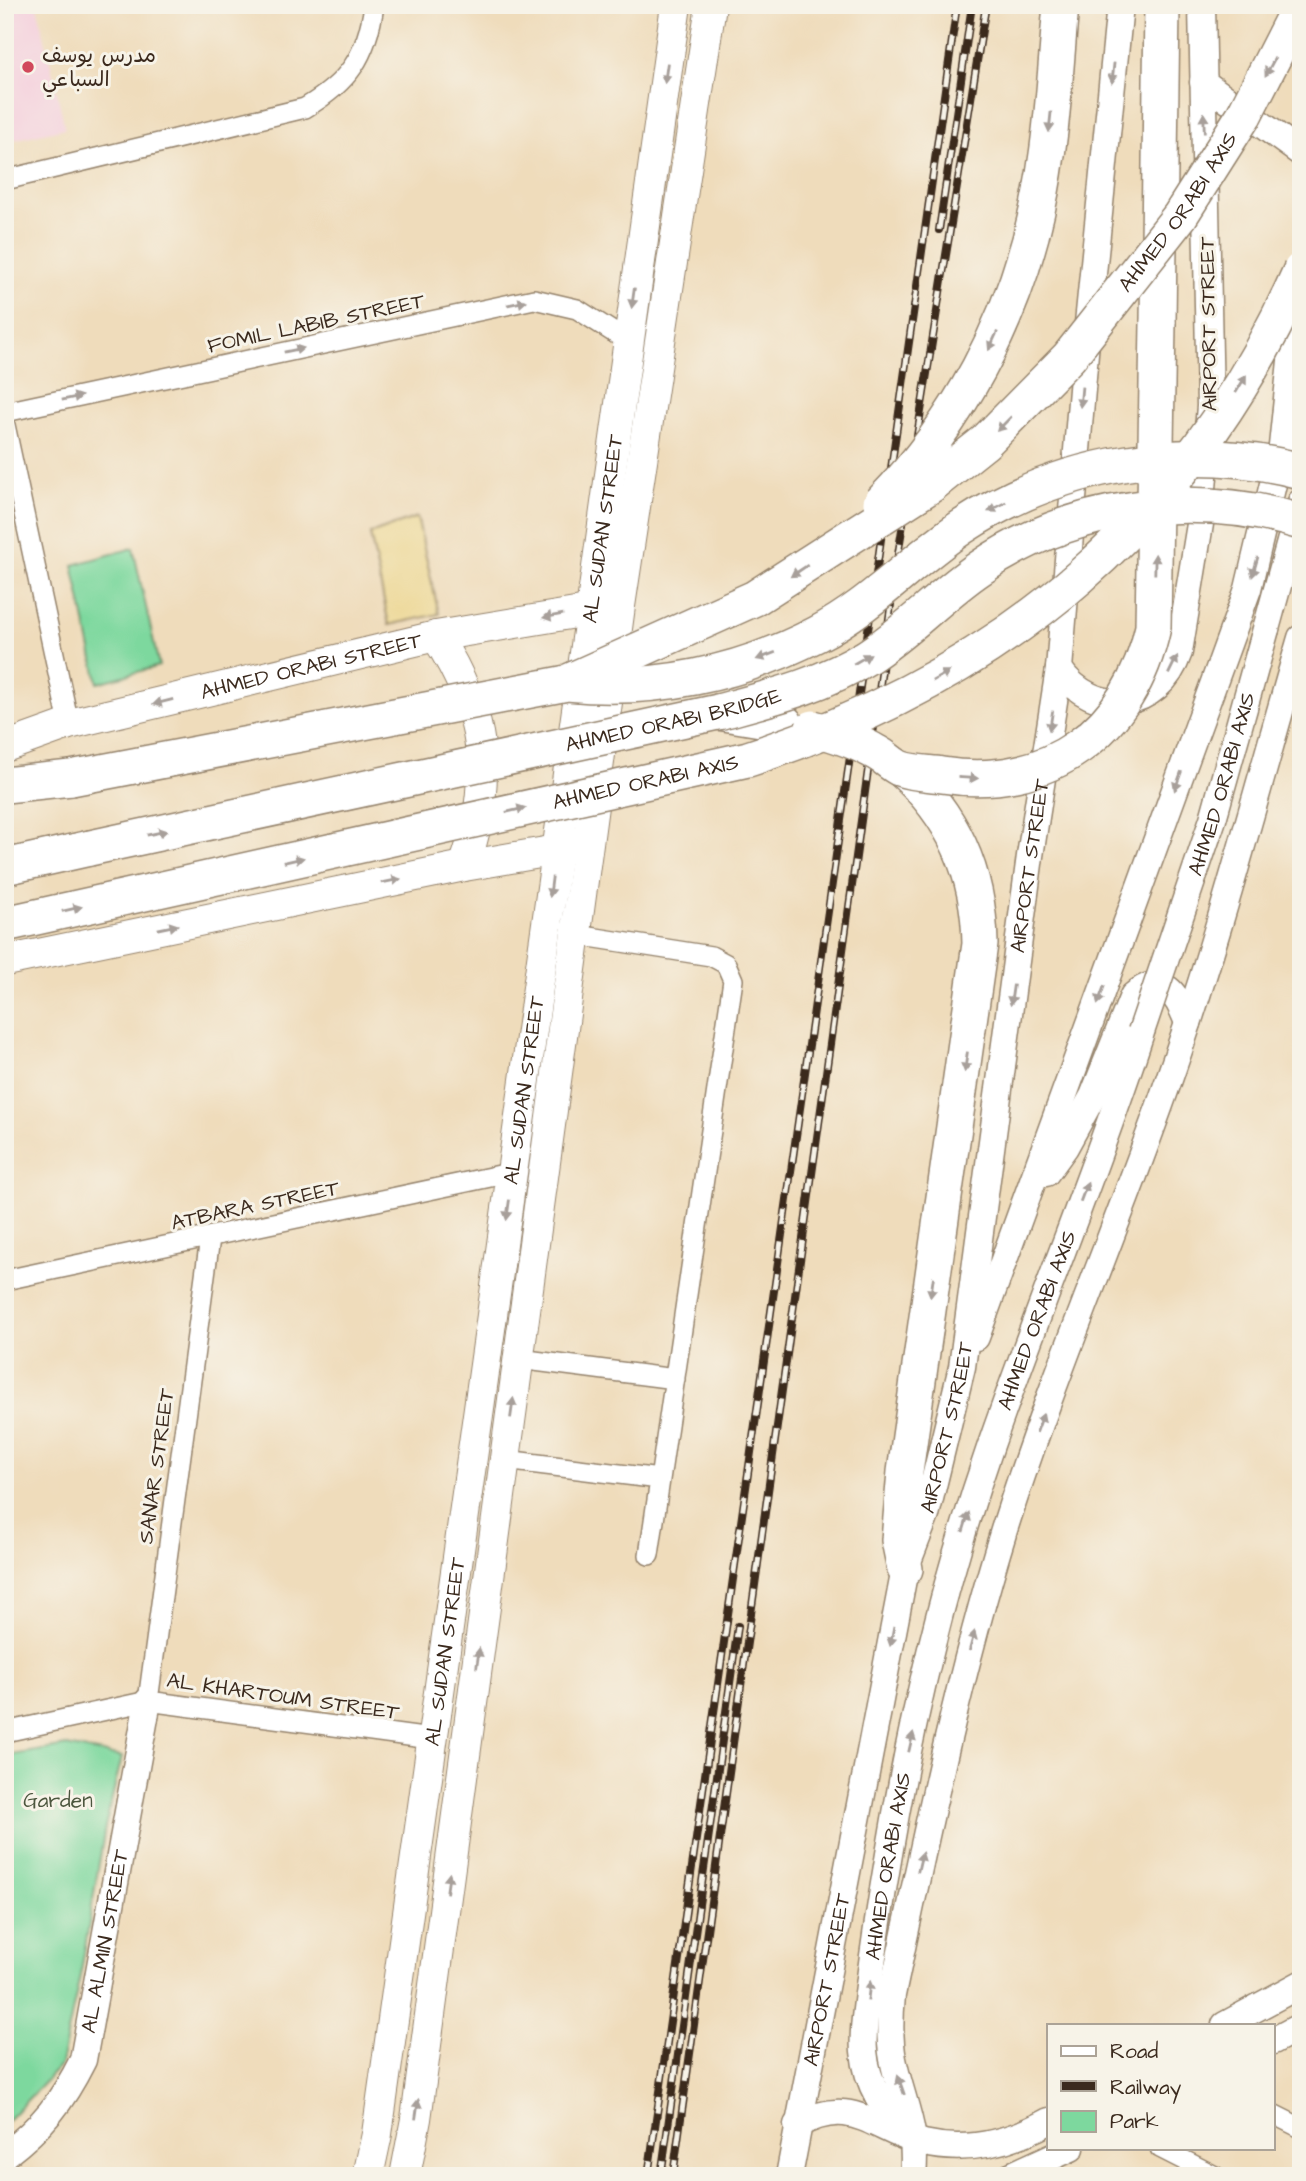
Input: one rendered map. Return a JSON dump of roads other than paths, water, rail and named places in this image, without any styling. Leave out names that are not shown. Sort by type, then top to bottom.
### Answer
[{"type":"highway","points":[[843,542],[925,453],[968,388],[1002,322],[1028,249],[1037,210],[1061,5]]},
{"type":"highway","points":[[900,768],[977,779],[1022,774],[1055,761],[1084,743],[1110,720],[1130,692],[1144,660],[1153,627],[1162,5]]},
{"type":"highway","name":"AHMED ORABI AXIS","points":[[567,683],[755,598],[931,485],[985,442],[1069,357],[1108,311],[1173,225],[1213,166],[1273,62],[1300,5]]},
{"type":"highway","name":"AHMED ORABI AXIS","points":[[5,924],[714,767],[792,744],[916,690],[1014,630],[1084,574],[1130,530],[1196,452],[1225,410],[1251,367],[1301,270]]},
{"type":"highway","name":"AHMED ORABI BRIDGE","points":[[5,785],[71,778],[567,683],[611,686],[690,678],[745,664],[788,648],[848,616],[961,527],[1027,492],[1074,475],[1123,463],[1173,457],[1248,460],[1301,471]]},
{"type":"highway","name":"AHMED ORABI BRIDGE","points":[[7,869],[90,848],[718,712],[776,696],[837,673],[894,639],[980,568],[1016,546],[1065,526],[1126,510],[1188,505],[1251,510],[1301,522]]},
{"type":"highway","points":[[718,712],[834,733],[879,754],[900,768],[935,804],[961,846],[973,882],[980,919],[979,970],[905,1472],[899,1540],[905,1569]]},
{"type":"main road","name":"AL SUDAN STREET","points":[[369,2176],[514,1172],[556,850],[676,5]]},
{"type":"main road","name":"AL SUDAN STREET","points":[[405,2176],[418,2106],[620,606],[711,5]]},
{"type":"main road","name":"AHMED ORABI STREET","points":[[5,747],[69,724],[436,636],[620,606]]},
{"type":"main road","points":[[436,636],[455,665],[470,696],[479,730],[483,765],[482,799],[464,866]]},
{"type":"main road","points":[[5,961],[464,866],[589,846]]},
{"type":"street","points":[[5,180],[305,108],[330,94],[350,74],[365,49],[374,5]]},
{"type":"street","name":"AIRPORT STREET","points":[[789,2176],[905,1569],[926,1515],[962,1367],[1028,869],[1059,669],[1085,353],[1120,5]]},
{"type":"street","name":"AIRPORT STREET","points":[[1059,669],[1078,691],[1098,700],[1120,702],[1134,700],[1158,687],[1175,665],[1179,652],[1200,524],[1210,406],[1202,5]]},
{"type":"street","points":[[1203,82],[1301,153]]},
{"type":"street","name":"AHMED ORABI AXIS","points":[[962,1367],[998,1281],[1248,589],[1282,446],[1301,262]]},
{"type":"street","name":"FOMIL LABIB STREET","points":[[5,412],[534,299],[577,309],[627,341]]},
{"type":"street","points":[[5,425],[69,724]]},
{"type":"street","name":"AHMED ORABI AXIS","points":[[915,2140],[895,2122],[880,2101],[872,2086],[864,2052],[880,1904],[904,1773],[968,1516],[1141,1032],[1213,819],[1301,502]]},
{"type":"street","points":[[913,2176],[915,2140],[893,2059],[890,2027],[892,1994],[962,1677],[1028,1458],[1188,1023],[1232,887],[1301,638]]},
{"type":"street","points":[[577,935],[710,956],[726,964],[733,980],[649,1555]]},
{"type":"street","points":[[1030,1192],[1080,1122],[1133,996],[1148,986],[1166,987],[1179,999],[1188,1023]]},
{"type":"street","name":"ATBARA STREET","points":[[5,1280],[514,1172]]},
{"type":"street","name":"SANAR STREET","points":[[148,1701],[210,1238]]},
{"type":"street","points":[[519,1359],[675,1379]]},
{"type":"street","points":[[505,1460],[660,1479]]},
{"type":"street","name":"AL KHARTOUM STREET","points":[[5,1732],[148,1701],[431,1740]]},
{"type":"street","name":"AL ALMIN STREET","points":[[5,2155],[37,2131],[64,2098],[83,2060],[148,1701]]},
{"type":"street","points":[[1227,2024],[1301,1984]]},
{"type":"street","points":[[1274,2040],[1301,2026]]},
{"type":"street","points":[[797,2125],[812,2117],[844,2112],[872,2119],[915,2140],[947,2146],[981,2145],[1016,2137],[1047,2122]]},
{"type":"street","points":[[1274,2114],[1301,2128]]},
{"type":"street","points":[[1010,2176],[1067,2150]]},
{"type":"street","points":[[1164,2150],[1216,2176]]},
{"type":"railway","points":[[648,2176],[957,5]]},
{"type":"railway","points":[[939,230],[972,5]]},
{"type":"railway","points":[[673,2176],[897,561],[986,5]]},
{"type":"railway","points":[[661,2176],[738,1626]]},
{"type":"place","name":"مدرس يوسف السباعي","points":[[28,67]]},
{"type":"park label","name":"Garden","points":[[58,1800]]}]
